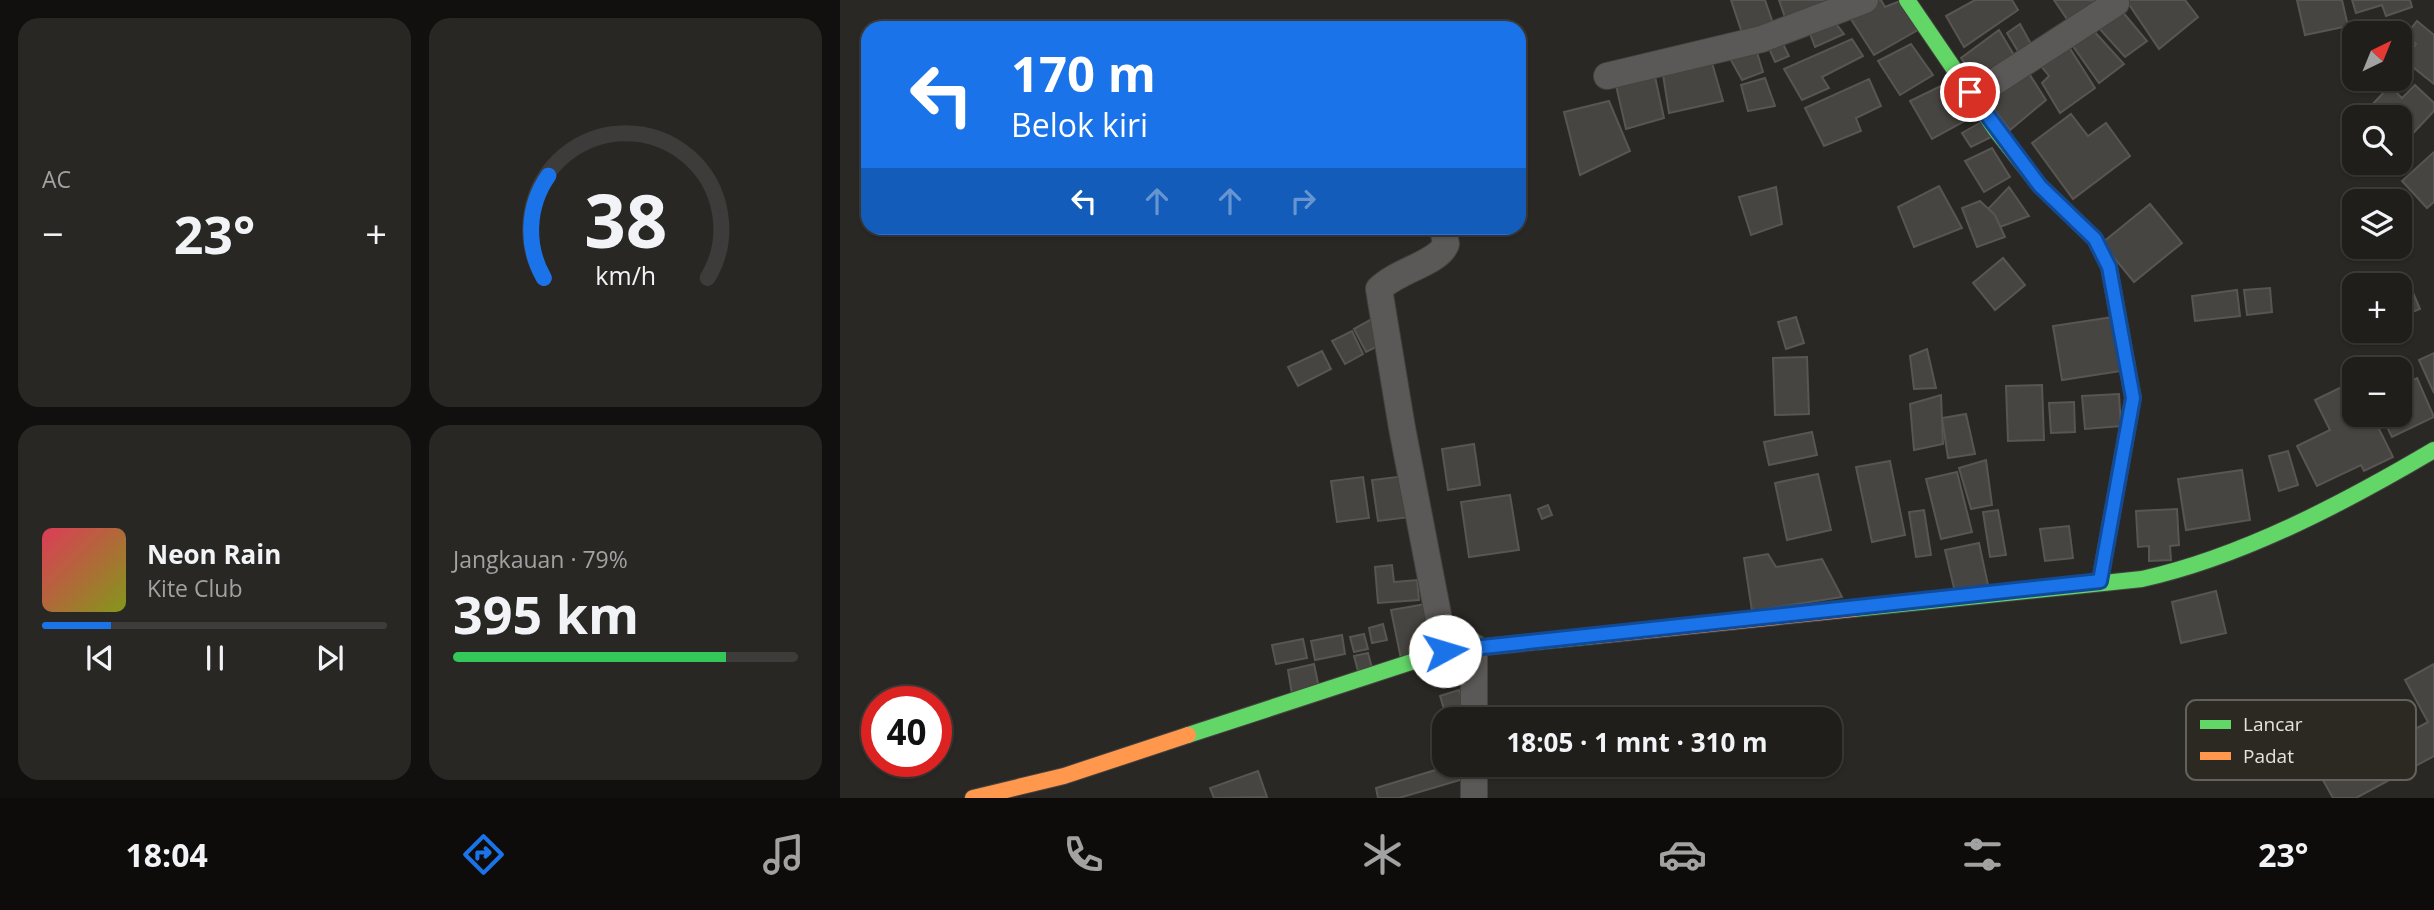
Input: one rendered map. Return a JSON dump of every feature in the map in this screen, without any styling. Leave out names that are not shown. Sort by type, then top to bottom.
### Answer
[{"type":"street","points":[[1607,76],[1762,39],[1865,0]]},
{"type":"street","points":[[1907,0],[1970,92],[2040,186],[2095,239],[2109,267],[2133,398],[2100,581]]},
{"type":"street","points":[[1970,92],[1993,83],[2116,3]]},
{"type":"street","points":[[1444,235],[1446,243],[1438,257],[1399,273],[1379,289],[1402,428],[1445,651]]},
{"type":"street","points":[[973,798],[1064,776],[1445,651],[2100,581],[2142,579],[2202,564],[2366,491],[2434,450]]},
{"type":"street","points":[[1474,648],[1474,707]]},
{"type":"street","points":[[1474,777],[1474,798]]},
{"type":"building","points":[[1731,0],[1765,0],[1775,29],[1744,39]]},
{"type":"building","points":[[1779,0],[1836,0],[1787,23]]},
{"type":"building","points":[[1876,0],[1881,0],[1885,7],[1900,1],[1918,30],[1874,55],[1849,16]]},
{"type":"building","points":[[1975,0],[2012,0],[2018,10],[1964,47],[1946,16]]},
{"type":"building","points":[[2054,0],[2101,0],[2069,22]]},
{"type":"building","points":[[2126,0],[2185,0],[2198,17],[2159,49]]},
{"type":"building","points":[[2297,0],[2342,0],[2347,21],[2342,21],[2342,27],[2305,35]]},
{"type":"building","points":[[2352,0],[2410,0],[2412,7],[2386,16],[2382,5],[2356,13]]},
{"type":"building","points":[[2121,10],[2147,41],[2125,57],[2097,26]]},
{"type":"building","points":[[1834,21],[1844,34],[1815,47],[1809,31]]},
{"type":"building","points":[[2417,21],[2434,35],[2434,84],[2412,66],[2412,49],[2416,44],[2412,41],[2412,27]]},
{"type":"building","points":[[2020,24],[2031,44],[2019,53],[2007,33]]},
{"type":"building","points":[[2092,29],[2124,64],[2099,83],[2070,42]]},
{"type":"building","points":[[1999,30],[2014,55],[1978,82],[1961,58]]},
{"type":"building","points":[[1852,39],[1863,56],[1822,77],[1829,88],[1802,100],[1784,69]]},
{"type":"building","points":[[1781,40],[1789,56],[1775,62],[1768,46]]},
{"type":"building","points":[[1911,44],[1933,75],[1900,95],[1878,61]]},
{"type":"building","points":[[1755,46],[1763,72],[1742,80],[1727,53]]},
{"type":"building","points":[[2069,47],[2095,88],[2060,113],[2042,83],[2049,76],[2041,66]]},
{"type":"building","points":[[1710,56],[1723,101],[1669,113],[1662,68]]},
{"type":"building","points":[[1654,72],[1664,118],[1626,129],[1615,81]]},
{"type":"building","points":[[2028,72],[2046,100],[2010,130],[1986,99]]},
{"type":"building","points":[[1765,78],[1775,106],[1748,111],[1741,85]]},
{"type":"building","points":[[1869,79],[1881,106],[1856,118],[1861,131],[1824,146],[1805,108]]},
{"type":"building","points":[[1951,81],[1974,116],[1932,139],[1910,101]]},
{"type":"building","points":[[2415,85],[2434,103],[2434,111],[2412,134],[2412,105],[2372,105],[2385,91],[2395,91],[2402,98],[2412,91]]},
{"type":"building","points":[[1609,101],[1630,151],[1580,175],[1564,112]]},
{"type":"building","points":[[2071,114],[2088,136],[2106,123],[2130,156],[2073,199],[2032,143]]},
{"type":"building","points":[[1985,120],[1995,135],[1971,147],[1962,133]]},
{"type":"building","points":[[1992,148],[2010,177],[1984,192],[1965,161]]},
{"type":"building","points":[[2434,152],[2434,202],[2427,208],[2402,181],[2412,175],[2412,172]]},
{"type":"building","points":[[1939,186],[1962,228],[1914,247],[1898,207]]},
{"type":"building","points":[[1776,187],[1782,224],[1751,235],[1739,197]]},
{"type":"building","points":[[2009,187],[2029,216],[2000,227],[1988,209]]},
{"type":"building","points":[[1980,201],[1995,215],[2005,237],[1977,247],[1962,208]]},
{"type":"building","points":[[2150,204],[2182,243],[2134,282],[2102,243]]},
{"type":"building","points":[[2003,258],[2025,285],[1995,310],[1973,283]]},
{"type":"building","points":[[2270,288],[2272,312],[2247,315],[2244,290]]},
{"type":"building","points":[[2237,290],[2240,316],[2195,321],[2192,296]]},
{"type":"building","points":[[2412,290],[2420,309],[2412,312]]},
{"type":"building","points":[[1796,317],[1804,343],[1786,349],[1778,322]]},
{"type":"building","points":[[2113,317],[2121,371],[2062,380],[2053,326]]},
{"type":"building","points":[[1372,319],[1384,343],[1366,352],[1354,329]]},
{"type":"building","points":[[1352,331],[1363,354],[1345,364],[1332,341]]},
{"type":"building","points":[[1927,349],[1936,388],[1914,389],[1910,356]]},
{"type":"building","points":[[1322,351],[1331,369],[1298,386],[1288,367]]},
{"type":"building","points":[[2434,353],[2434,393],[2419,360]]},
{"type":"building","points":[[1807,357],[1809,414],[1775,415],[1773,358]]},
{"type":"building","points":[[2417,378],[2434,417],[2392,437],[2387,427],[2412,427],[2412,380]]},
{"type":"building","points":[[2042,385],[2044,440],[2008,441],[2006,386]]},
{"type":"building","points":[[2342,387],[2342,427],[2378,427],[2393,457],[2364,471],[2361,465],[2317,486],[2297,446],[2330,430],[2315,400]]},
{"type":"building","points":[[2119,394],[2121,426],[2085,429],[2082,396]]},
{"type":"building","points":[[1941,395],[1943,444],[1914,450],[1910,404]]},
{"type":"building","points":[[2074,402],[2075,432],[2051,433],[2049,403]]},
{"type":"building","points":[[1966,414],[1975,454],[1948,458],[1942,418]]},
{"type":"building","points":[[1812,432],[1817,455],[1769,465],[1764,442]]},
{"type":"building","points":[[1474,444],[1480,485],[1448,490],[1442,449]]},
{"type":"building","points":[[2288,451],[2298,485],[2279,491],[2269,456]]},
{"type":"building","points":[[1986,460],[1992,505],[1971,509],[1959,468]]},
{"type":"building","points":[[1890,461],[1905,535],[1872,542],[1856,467]]},
{"type":"building","points":[[2242,470],[2250,520],[2186,530],[2178,479]]},
{"type":"building","points":[[1957,472],[1972,532],[1941,539],[1926,479]]},
{"type":"building","points":[[1818,474],[1831,530],[1787,540],[1775,483]]},
{"type":"building","points":[[1405,476],[1411,517],[1378,521],[1372,480]]},
{"type":"building","points":[[1363,477],[1369,518],[1337,522],[1331,481]]},
{"type":"building","points":[[1510,495],[1519,550],[1469,557],[1461,502]]},
{"type":"building","points":[[1548,505],[1552,515],[1542,519],[1538,509]]},
{"type":"building","points":[[2177,509],[2179,545],[2170,546],[2171,560],[2149,561],[2149,546],[2138,547],[2136,511]]},
{"type":"building","points":[[1924,510],[1931,555],[1916,557],[1909,512]]},
{"type":"building","points":[[1998,510],[2006,555],[1990,557],[1983,512]]},
{"type":"building","points":[[2069,526],[2073,558],[2045,561],[2040,529]]},
{"type":"building","points":[[1979,543],[1988,585],[1955,592],[1945,550]]},
{"type":"building","points":[[1768,554],[1776,567],[1822,559],[1842,597],[1752,611],[1744,558]]},
{"type":"building","points":[[1392,565],[1394,582],[1417,580],[1419,600],[1378,603],[1375,567]]},
{"type":"building","points":[[2216,591],[2226,633],[2181,643],[2172,602]]},
{"type":"building","points":[[1426,604],[1433,640],[1401,659],[1391,610]]},
{"type":"building","points":[[1383,624],[1387,640],[1372,643],[1369,628]]},
{"type":"building","points":[[1364,634],[1368,649],[1354,652],[1350,637]]},
{"type":"building","points":[[1342,635],[1345,654],[1315,660],[1311,641]]},
{"type":"building","points":[[1303,639],[1307,658],[1276,664],[1272,645]]},
{"type":"building","points":[[1368,653],[1372,668],[1358,671],[1354,656]]},
{"type":"building","points":[[1314,664],[1319,688],[1292,694],[1288,670]]},
{"type":"building","points":[[2434,664],[2434,756],[2416,766],[2416,729],[2428,722],[2405,680]]},
{"type":"building","points":[[1459,690],[1465,707],[1443,707],[1440,696]]},
{"type":"building","points":[[1258,771],[1267,797],[1214,798],[1210,788]]},
{"type":"building","points":[[1432,771],[1432,777],[1460,777],[1460,780],[1399,798],[1378,798],[1376,788]]},
{"type":"building","points":[[2323,780],[2389,780],[2356,798],[2333,798]]},
{"type":"traffic: fast","points":[[1907,0],[1995,129],[2040,186],[2095,239],[2109,267],[2133,398],[2100,581]]},
{"type":"traffic: fast","points":[[1853,609],[2142,579],[2180,569],[2292,526],[2434,450]]},
{"type":"traffic: fast","points":[[1188,735],[1445,651],[1594,636]]},
{"type":"traffic: slow","points":[[1594,636],[1853,609]]},
{"type":"traffic: slow","points":[[973,798],[1064,776],[1188,735]]},
{"type":"route","points":[[1445,651],[2100,581],[2133,398],[2109,267],[2095,239],[2040,186],[1970,92]]}]
